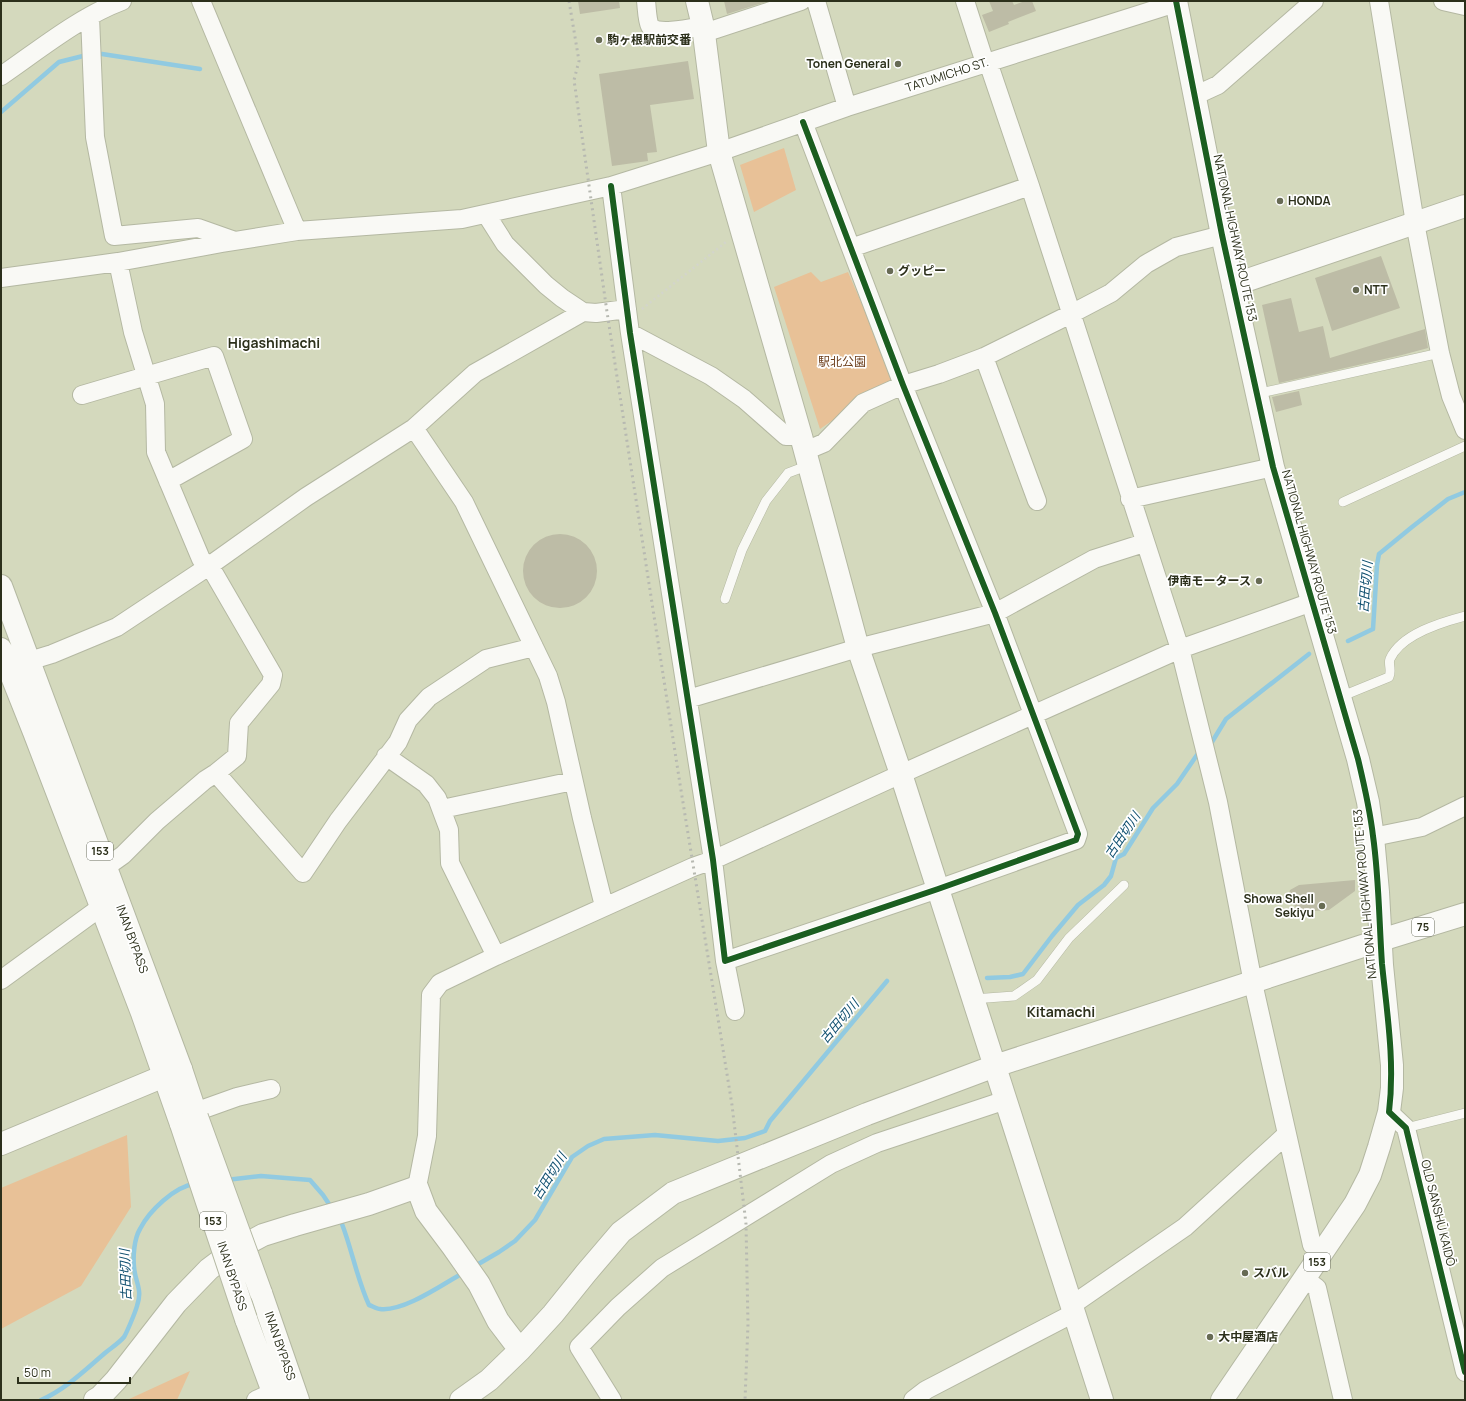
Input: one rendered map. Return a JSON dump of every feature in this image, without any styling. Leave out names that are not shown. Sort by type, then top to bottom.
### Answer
[{"type":"main road","points":[[697,1],[703,30],[719,152],[805,451],[858,648],[901,774],[1102,1400]]},
{"type":"main road","name":"NATIONAL HIGHWAY ROUTE 153","points":[[1176,2],[1222,235],[1273,467],[1358,759],[1368,802],[1373,837],[1378,892],[1380,940],[1392,1065],[1392,1088],[1389,1112],[1370,1175],[1355,1204],[1222,1400]]},
{"type":"main road","points":[[1233,285],[1465,206]]},
{"type":"main road","name":"INAN BYPASS","points":[[1,586],[106,867],[173,1073]]},
{"type":"main road","name":"INAN BYPASS","points":[[3,659],[34,732],[101,907],[191,1117],[261,1293],[298,1400]]},
{"type":"main road","name":"75","points":[[1380,940],[1465,914]]},
{"type":"main road","points":[[461,1400],[489,1380],[520,1350],[553,1314],[621,1232],[673,1193],[867,1114],[995,1066],[1380,940]]},
{"type":"main road","points":[[1,1144],[173,1073]]},
{"type":"main road","name":"INAN BYPASS","points":[[191,1117],[268,1397]]},
{"type":"main road","points":[[94,1400],[100,1397],[116,1380],[176,1303],[209,1269],[233,1251],[263,1235],[369,1204],[417,1187],[426,1211],[479,1284],[498,1321],[520,1350]]},
{"type":"street","points":[[1,76],[106,7],[122,1]]},
{"type":"street","points":[[201,1],[297,231]]},
{"type":"street","points":[[646,1],[650,25],[652,29],[659,32],[703,30],[801,1]]},
{"type":"street","points":[[816,1],[848,107]]},
{"type":"street","points":[[965,1],[1030,186],[1144,543],[1180,650],[1218,802],[1252,983],[1312,1245],[1322,1254]]},
{"type":"street","points":[[1194,96],[1218,85],[1314,1]]},
{"type":"street","points":[[1379,1],[1415,223],[1440,353],[1451,396],[1465,430]]},
{"type":"street","points":[[1443,1],[1465,6]]},
{"type":"street","name":"TATUMICHO ST.","points":[[1,278],[118,262],[297,231],[462,219],[611,186],[719,152],[848,107],[1176,2]]},
{"type":"street","points":[[90,17],[95,137],[114,236],[198,228],[234,241]]},
{"type":"street","points":[[726,961],[938,890],[1076,840],[1078,834],[995,613],[904,385],[803,122]]},
{"type":"street","points":[[611,186],[629,320],[713,860],[726,961],[735,1011]]},
{"type":"street","points":[[851,248],[1030,186]]},
{"type":"street","points":[[486,214],[505,244],[546,285],[562,298],[583,312],[596,313],[629,320],[744,399],[805,451],[824,443],[864,403],[904,385],[984,357],[1111,293],[1146,264],[1176,247],[1222,235]]},
{"type":"street","points":[[106,867],[123,855],[157,821],[199,785],[237,756],[239,723],[271,684],[273,675],[209,566],[201,559],[156,452],[155,404],[133,332],[118,262]]},
{"type":"street","points":[[3,659],[29,661],[52,654],[117,627],[209,566],[306,497],[414,428],[475,373],[583,312]]},
{"type":"street","points":[[82,395],[214,356],[243,439],[168,481]]},
{"type":"street","points":[[984,357],[1037,501]]},
{"type":"street","points":[[414,428],[464,502],[548,676],[556,702],[573,781],[604,906]]},
{"type":"street","points":[[1130,499],[1273,467]]},
{"type":"street","points":[[688,699],[858,648],[995,613],[1094,559],[1144,543]]},
{"type":"street","points":[[417,1187],[426,1136],[431,995],[440,983],[604,906],[693,867],[713,860],[901,774],[1180,650],[1312,602]]},
{"type":"street","points":[[216,773],[303,873],[338,821],[398,742],[408,720],[429,697],[486,659],[534,647]]},
{"type":"street","points":[[386,756],[426,784],[438,798],[449,830],[450,863],[496,956]]},
{"type":"street","points":[[442,810],[573,781]]},
{"type":"street","points":[[1373,837],[1422,827],[1465,806]]},
{"type":"street","points":[[1,980],[101,907]]},
{"type":"street","points":[[191,1117],[237,1097],[270,1089]]},
{"type":"street","points":[[612,1400],[579,1347],[618,1307],[662,1268],[831,1164],[877,1143],[1006,1100]]},
{"type":"street","points":[[1389,1112],[1406,1128]]},
{"type":"street","name":"OLD SANSHŪ KAIDŌ","points":[[1406,1128],[1465,1372]]},
{"type":"street","points":[[913,1400],[926,1390],[1073,1309],[1185,1227],[1287,1134]]},
{"type":"street","points":[[1305,1279],[1317,1288],[1343,1400]]},
{"type":"lane","points":[[1256,394],[1440,353]]},
{"type":"lane","points":[[1344,502],[1465,446]]},
{"type":"lane","points":[[725,599],[742,550],[766,501],[805,451]]},
{"type":"lane","points":[[1340,697],[1389,676],[1391,673],[1389,660],[1396,649],[1416,634],[1438,623],[1465,616]]},
{"type":"lane","points":[[973,999],[1014,996],[1037,980],[1069,938],[1124,885]]},
{"type":"lane","points":[[1406,1128],[1465,1113]]},
{"type":"path","points":[[629,320],[742,229]]},
{"type":"green space","points":[[784,148],[796,190],[754,212],[740,165]]},
{"type":"green space","name":"駅北公園","points":[[811,272],[821,282],[848,272],[894,378],[820,429],[774,287]]},
{"type":"green space","points":[[127,1135],[131,1207],[81,1286],[1,1329],[1,1188]]},
{"type":"green space","points":[[190,1371],[177,1400],[127,1400]]},
{"type":"building","points":[[578,1],[619,1],[620,8],[580,14]]},
{"type":"building","points":[[724,1],[766,1],[766,2],[727,14]]},
{"type":"building","points":[[989,1],[1012,1],[1014,5],[1025,1],[1032,1],[1036,11],[1008,22],[1009,24],[989,32],[982,15],[993,11]]},
{"type":"building","points":[[688,61],[694,99],[650,105],[657,152],[647,153],[648,161],[612,166],[599,74]]},
{"type":"building","name":"NTT","points":[[1381,256],[1400,308],[1332,331],[1315,278]]},
{"type":"building","points":[[1291,298],[1299,332],[1323,326],[1330,358],[1425,329],[1428,348],[1279,383],[1262,305]]},
{"type":"building","points":[[1299,391],[1302,405],[1276,412],[1272,397]]},
{"type":"building","points":[[553,534],[567,534],[581,540],[591,550],[597,564],[595,585],[591,592],[581,602],[567,608],[553,608],[539,602],[529,592],[523,578],[523,564],[529,550],[539,540]]},
{"type":"building","points":[[1355,880],[1355,891],[1329,910],[1299,912],[1288,896],[1290,890],[1299,885]]},
{"type":"waterway","points":[[95,54],[200,69]]},
{"type":"waterway","points":[[1,112],[59,62],[87,55]]},
{"type":"waterway","name":"古田切川","points":[[1348,641],[1373,629],[1379,554],[1448,499],[1465,492]]},
{"type":"waterway","name":"古田切川","points":[[1212,742],[1226,719],[1309,654]]},
{"type":"waterway","name":"古田切川","points":[[987,978],[1010,977],[1023,974],[1078,905],[1104,885],[1111,876],[1116,858],[1124,854],[1153,808],[1177,784],[1199,752]]},
{"type":"waterway","name":"古田切川","points":[[475,1266],[515,1241],[535,1220],[572,1157],[588,1146],[604,1139],[655,1135],[718,1141],[745,1138],[765,1131],[770,1121],[887,981]]},
{"type":"waterway","name":"古田切川","points":[[226,1180],[261,1176],[310,1180],[329,1204]]},
{"type":"waterway","name":"古田切川","points":[[41,1400],[67,1385],[124,1337],[133,1318],[139,1300],[134,1258],[134,1248],[138,1233],[144,1222],[163,1200],[179,1189],[195,1184]]},
{"type":"waterway","name":"古田切川","points":[[342,1224],[369,1305],[376,1308],[390,1309],[412,1302],[463,1273]]},
{"type":"railway","points":[[569,1],[579,61],[574,80],[607,312],[680,784],[732,1105],[746,1224],[748,1324],[745,1400]]},
{"type":"cycle path","points":[[1176,1],[1222,235],[1273,467],[1358,759],[1367,797],[1377,868],[1382,964],[1390,1038],[1391,1093],[1389,1112],[1406,1128],[1465,1372]]},
{"type":"cycle path","points":[[611,186],[630,333],[713,860],[725,961],[938,889],[1076,840],[1078,834],[995,613],[903,385],[803,122]]},
{"type":"place","name":"駒ヶ根駅前交番","points":[[599,40]]},
{"type":"place","name":"Tonen General","points":[[898,64]]},
{"type":"place","name":"HONDA","points":[[1280,201]]},
{"type":"place","name":"グッピー","points":[[890,271]]},
{"type":"place","name":"NTT","points":[[1356,290]]},
{"type":"place","name":"伊南モータース","points":[[1259,581]]},
{"type":"place","name":"Showa Shell Sekiyu","points":[[1322,906]]},
{"type":"place","name":"スバル","points":[[1245,1273]]},
{"type":"place","name":"大中屋酒店","points":[[1210,1337]]},
{"type":"district","name":"Higashimachi","points":[[274,343]]},
{"type":"district","name":"Kitamachi","points":[[1061,1012]]}]
